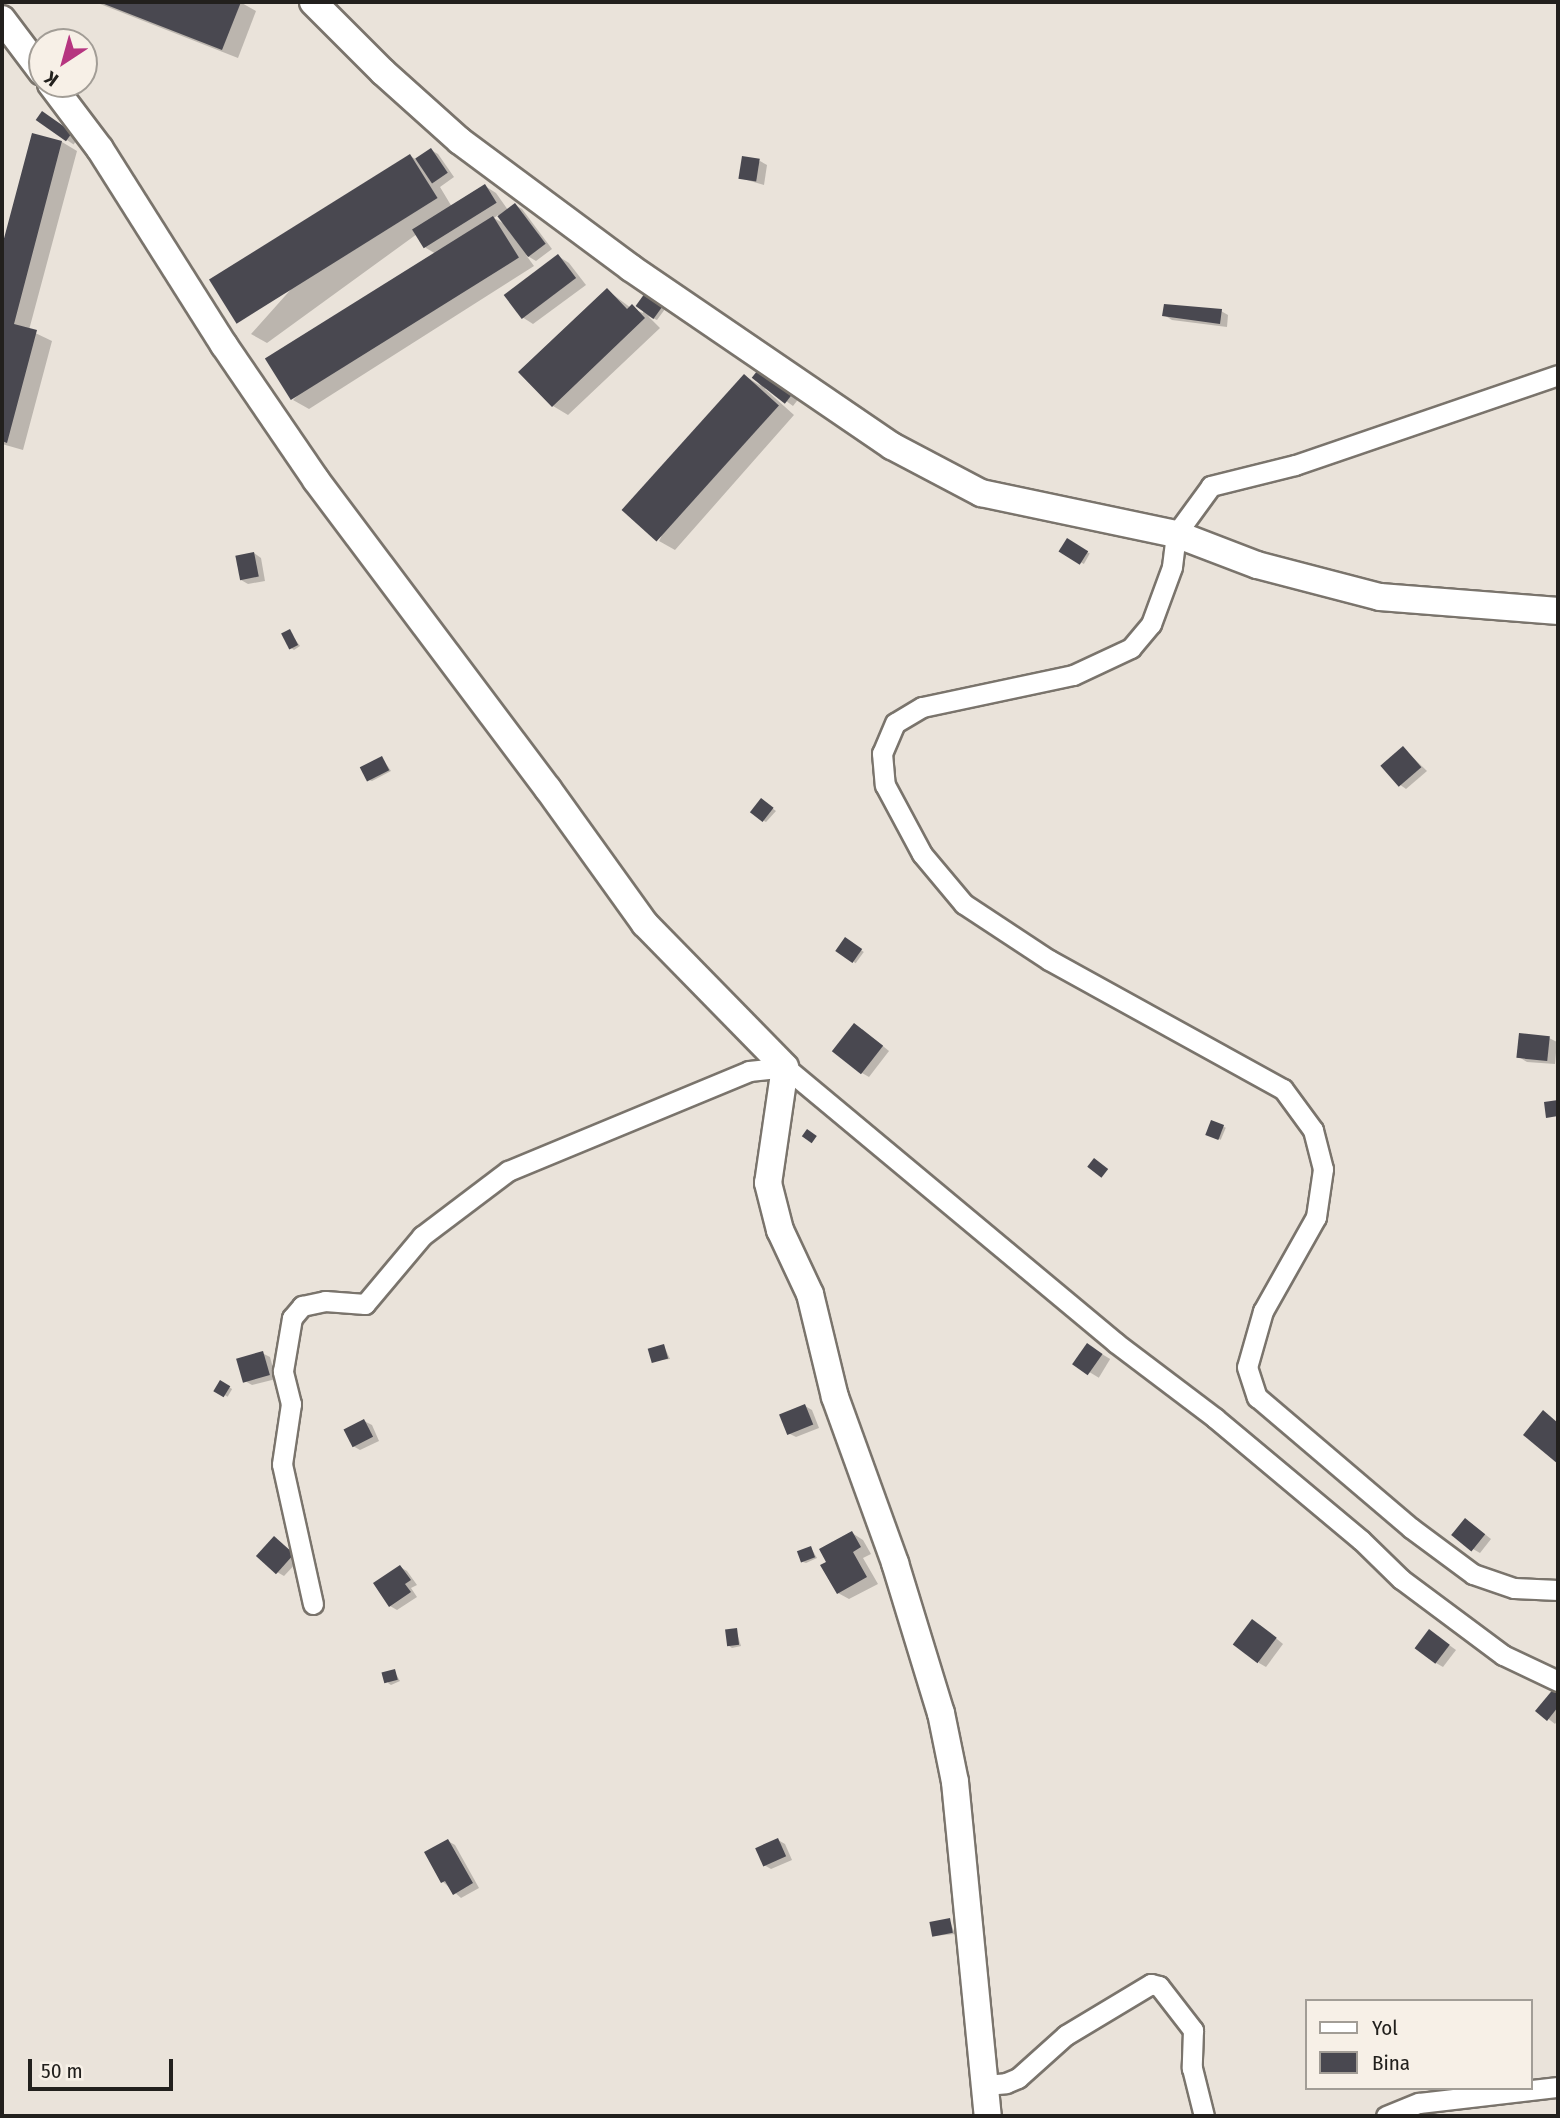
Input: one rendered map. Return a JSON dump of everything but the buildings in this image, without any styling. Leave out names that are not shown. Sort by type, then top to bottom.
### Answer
[{"type":"main road","points":[[313,2],[383,72],[460,141],[631,268],[892,446],[981,493],[1176,534],[1257,565],[1380,597],[1558,611]]},
{"type":"main road","points":[[2,19],[28,53]]},
{"type":"main road","points":[[62,98],[100,149],[224,345],[316,480],[645,924],[785,1067],[768,1183],[780,1230],[810,1294],[835,1397],[895,1563],[941,1713],[955,1782],[988,2116]]},
{"type":"street","points":[[1558,375],[1294,465],[1211,486],[1176,534],[1172,566],[1151,624],[1130,648],[1073,675],[922,707],[895,723],[882,753],[885,785],[922,854],[964,904],[1049,960],[1283,1089],[1313,1130],[1323,1168],[1316,1217],[1263,1311],[1247,1367],[1257,1397],[1411,1528],[1473,1574],[1514,1588],[1558,1590]]},
{"type":"street","points":[[313,1604],[282,1464],[291,1404],[283,1371],[292,1318],[302,1306],[325,1301],[365,1304],[422,1236],[509,1171],[748,1071],[785,1067],[1105,1335],[1214,1418],[1361,1540],[1401,1579],[1503,1655],[1558,1681]]},
{"type":"street","points":[[985,2085],[1006,2084],[1017,2078],[1066,2035],[1151,1984],[1159,1986],[1193,2030],[1192,2068],[1203,2116]]},
{"type":"street","points":[[1386,2116],[1419,2103],[1558,2088]]}]
